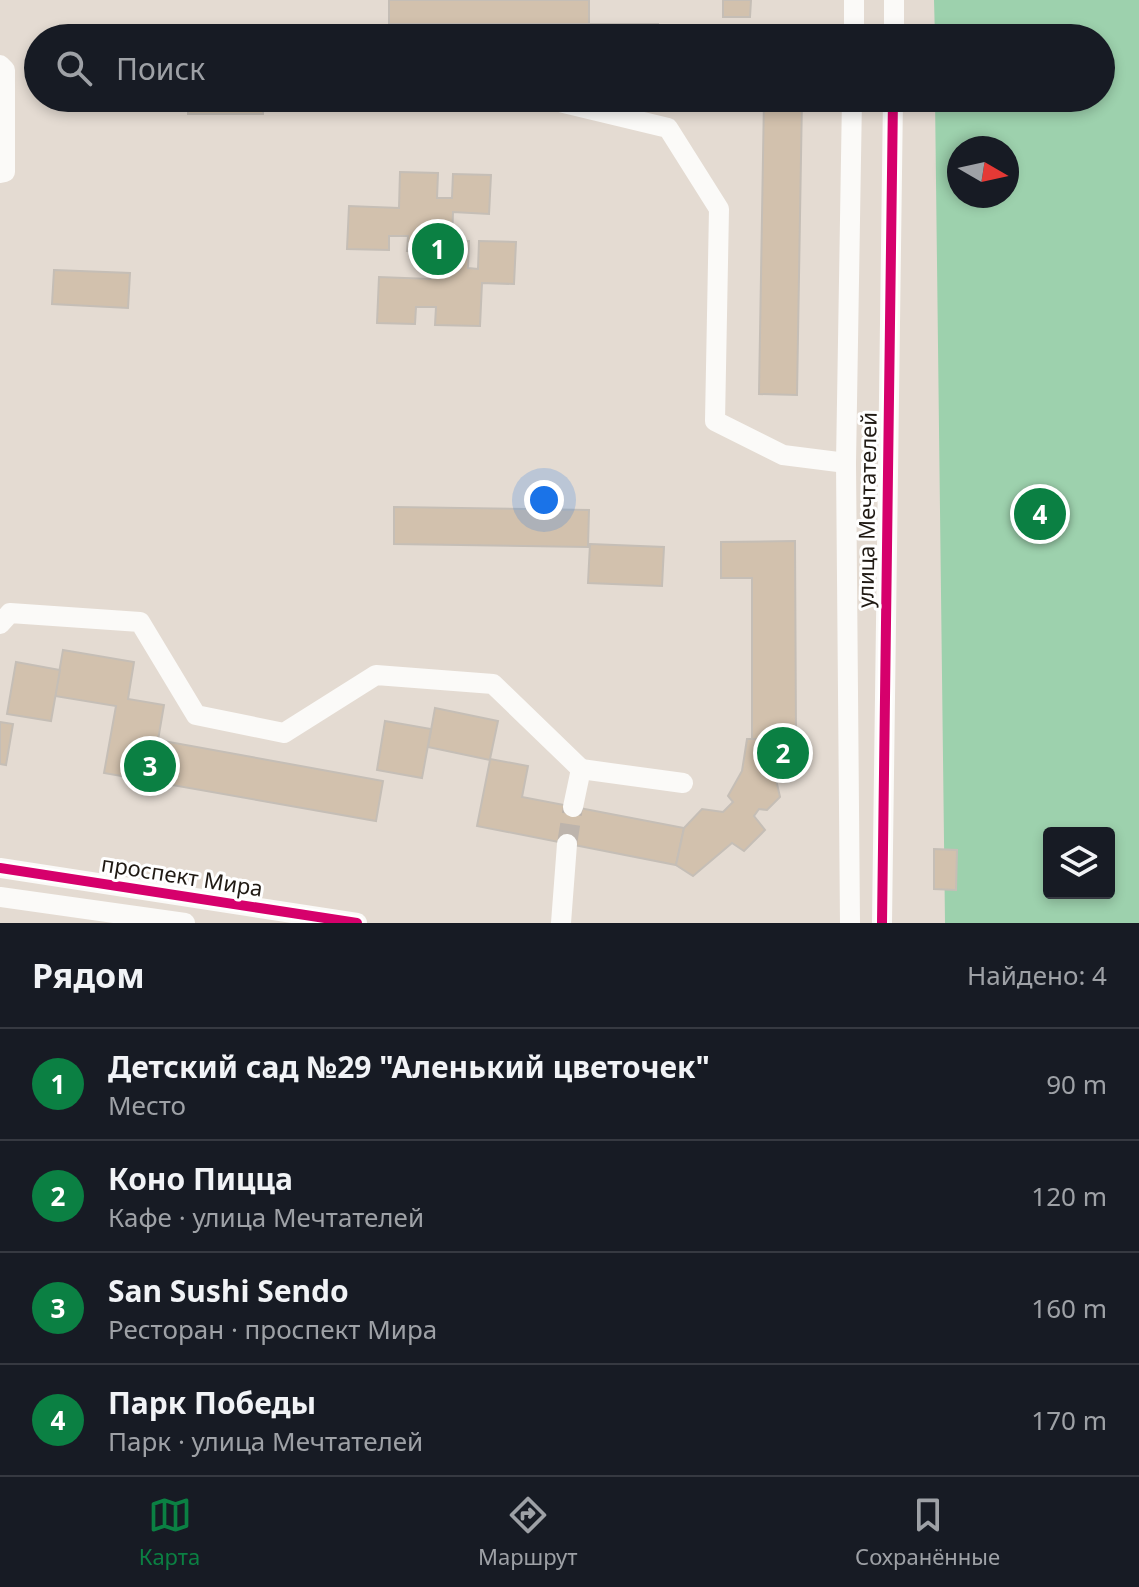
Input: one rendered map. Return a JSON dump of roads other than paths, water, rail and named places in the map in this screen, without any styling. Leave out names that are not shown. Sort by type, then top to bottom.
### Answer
[{"type":"street","points":[[854,0],[854,24]]},
{"type":"street","points":[[894,0],[894,24]]},
{"type":"street","points":[[0,65],[5,70],[5,172],[0,173]]},
{"type":"street","points":[[601,112],[668,128],[719,209],[715,421],[783,455],[846,463]]},
{"type":"street","name":"улица Мечтателей","points":[[850,923],[846,463],[852,112]]},
{"type":"street","name":"улица Мечтателей","points":[[882,923],[893,112]]},
{"type":"street","points":[[0,624],[10,613],[140,622],[196,715],[284,733],[376,675],[493,684],[581,769],[683,783]]},
{"type":"street","points":[[573,807],[581,769]]},
{"type":"street","points":[[561,923],[567,844]]},
{"type":"street","name":"проспект Мира","points":[[0,868],[357,923]]},
{"type":"street","name":"проспект Мира","points":[[0,897],[185,923]]},
{"type":"tunnel","points":[[567,844],[573,807]]},
{"type":"place","name":"Детский сад №29 \"Аленький цветочек\"","points":[[438,249]]},
{"type":"place","name":"Парк Победы","points":[[1040,514]]},
{"type":"place","name":"Коно Пицца","points":[[783,753]]},
{"type":"place","name":"San Sushi Sendo","points":[[150,766]]}]
